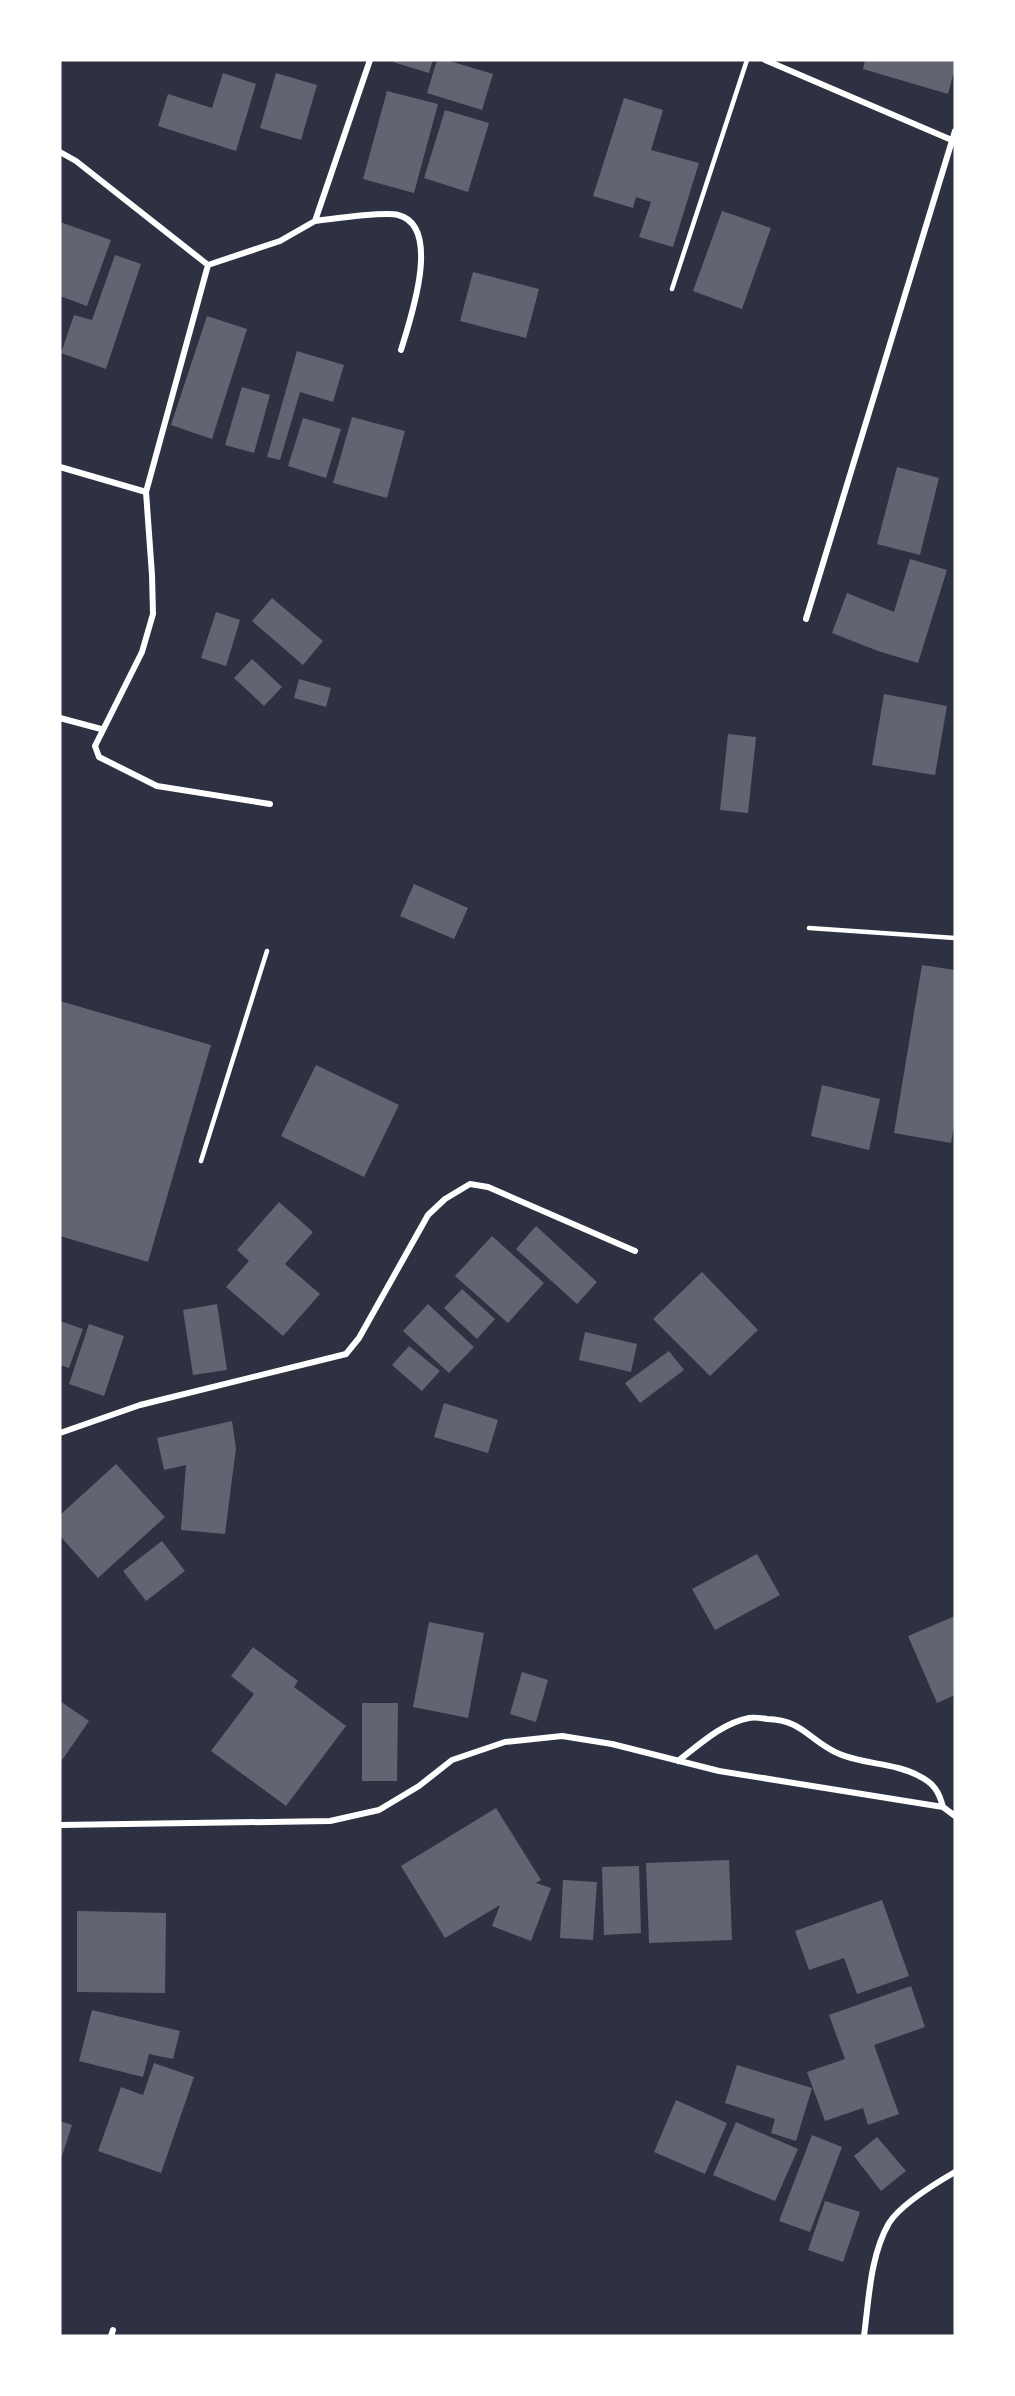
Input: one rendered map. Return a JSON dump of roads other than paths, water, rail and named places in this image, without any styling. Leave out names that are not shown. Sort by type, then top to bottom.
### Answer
[{"type":"street","points":[[315,220],[370,60]]},
{"type":"street","points":[[765,60],[953,141]]},
{"type":"street","points":[[806,619],[955,131]]},
{"type":"street","points":[[60,152],[76,161],[208,265]]},
{"type":"street","points":[[208,265],[280,241],[315,220],[395,214],[409,219],[415,227],[421,246],[419,279],[416,299],[401,350]]},
{"type":"street","points":[[208,265],[146,492],[153,614],[142,652],[94,746],[99,757],[157,786],[270,804]]},
{"type":"street","points":[[60,466],[146,492]]},
{"type":"street","points":[[60,718],[101,729]]},
{"type":"street","points":[[60,1433],[140,1406],[346,1354],[359,1338],[428,1215],[445,1198],[470,1184],[488,1187],[635,1251]]},
{"type":"street","points":[[678,1761],[712,1735],[732,1725],[749,1718],[779,1719],[792,1722],[834,1752],[918,1774],[938,1791],[943,1807]]},
{"type":"street","points":[[60,1825],[330,1821],[378,1810],[419,1786],[452,1760],[504,1742],[562,1736],[612,1744],[720,1771],[943,1807],[955,1816]]},
{"type":"street","points":[[864,2336],[876,2258],[890,2221],[924,2190],[955,2172]]},
{"type":"lane","points":[[672,289],[747,60]]},
{"type":"lane","points":[[809,928],[955,938]]},
{"type":"lane","points":[[201,1161],[267,951]]}]
